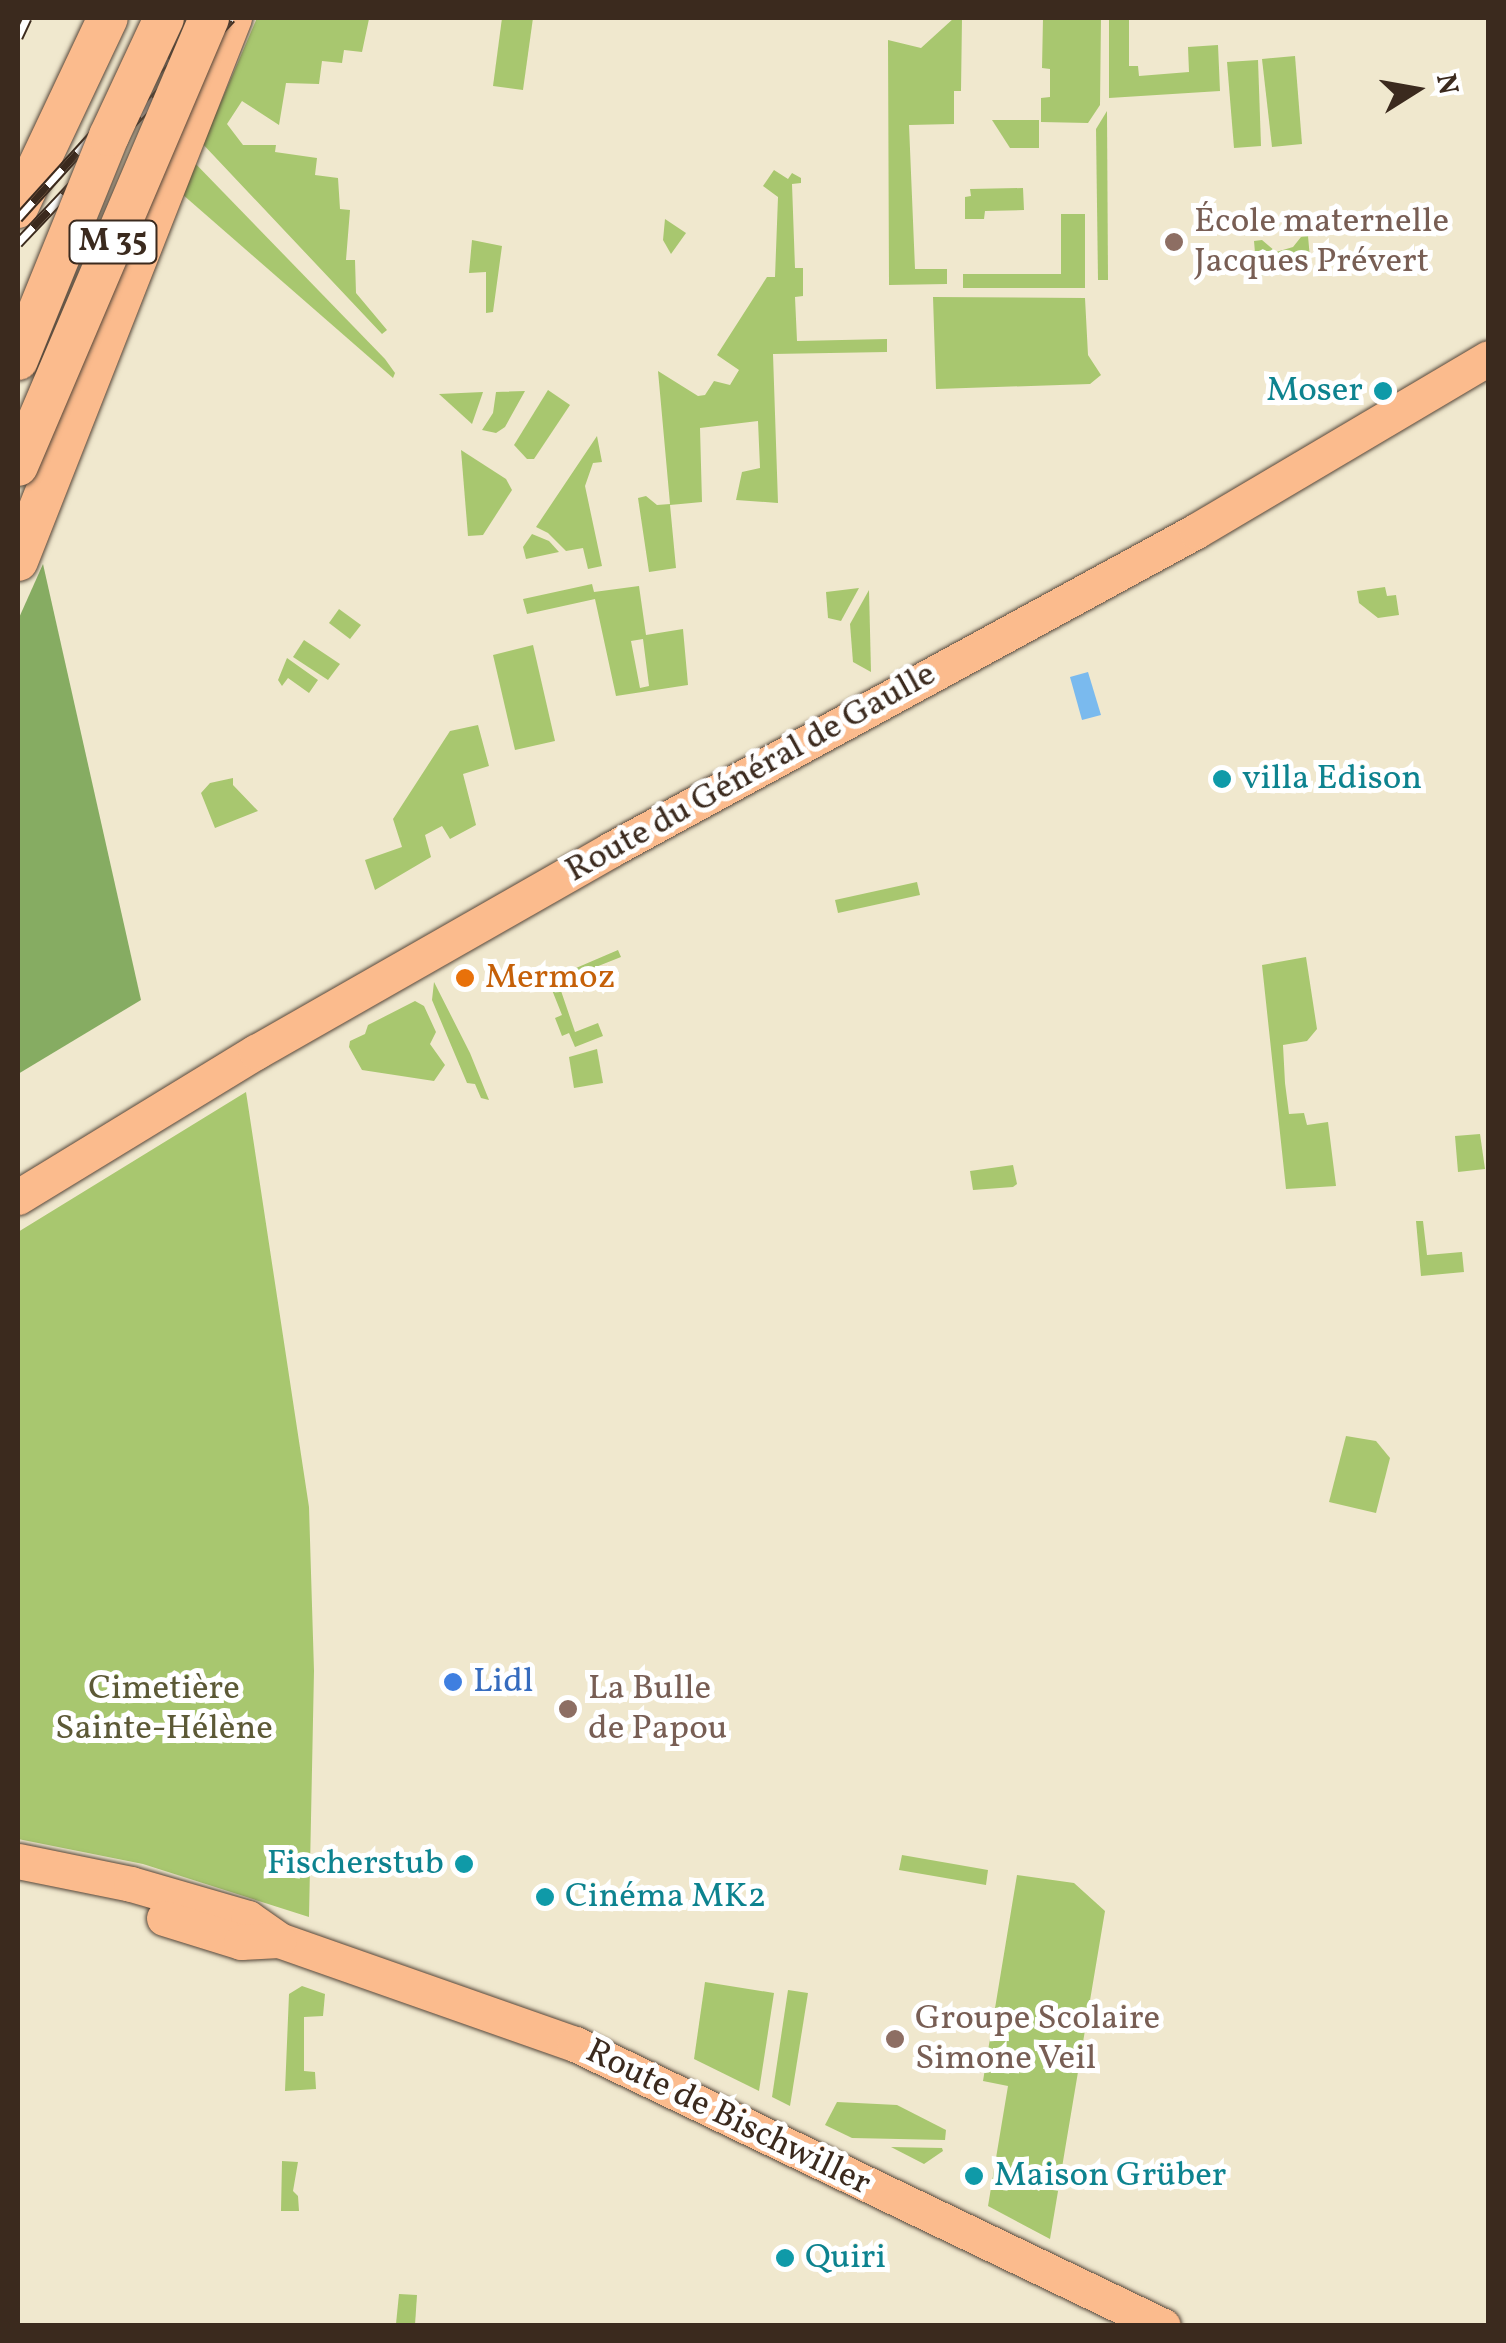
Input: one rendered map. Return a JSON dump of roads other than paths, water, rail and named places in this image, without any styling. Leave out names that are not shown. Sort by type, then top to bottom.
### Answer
[{"type":"highway","points":[[18,208],[108,18]]},
{"type":"highway","name":"M 35","points":[[18,360],[109,136],[164,18]]},
{"type":"highway","name":"M 35","points":[[18,466],[209,18]]},
{"type":"highway","points":[[18,560],[232,18]]},
{"type":"main road","name":"Route du Général de Gaulle","points":[[18,1196],[256,1052],[610,850],[1188,536],[1488,358]]},
{"type":"main road","name":"Route de Bischwiller","points":[[18,1861],[248,1918],[279,1940],[402,1980],[575,2044],[1164,2326]]},
{"type":"main road","name":"Route de Bischwiller","points":[[18,1882],[124,1905],[240,1942],[279,1940]]},
{"type":"water","points":[[1088,672],[1101,715],[1082,720],[1070,677]]},
{"type":"railway","points":[[18,37],[27,18]]},
{"type":"railway","points":[[18,243],[231,18]]},
{"type":"railway","points":[[18,218],[121,104],[190,37]]},
{"type":"place","name":"École maternelle Jacques Prévert","points":[[1174,242]]},
{"type":"place","name":"Moser","points":[[1383,391]]},
{"type":"place","name":"villa Edison","points":[[1222,779]]},
{"type":"place","name":"Mermoz","points":[[465,978]]},
{"type":"place","name":"Lidl","points":[[453,1682]]},
{"type":"place","name":"La Bulle de Papou","points":[[568,1709]]},
{"type":"place","name":"Fischerstub","points":[[464,1864]]},
{"type":"place","name":"Cinéma MK2","points":[[545,1897]]},
{"type":"place","name":"Groupe Scolaire Simone Veil","points":[[895,2039]]},
{"type":"place","name":"Maison Grüber","points":[[974,2176]]},
{"type":"place","name":"Quiri","points":[[785,2258]]},
{"type":"park label","name":"Cimetière Sainte-Hélène","points":[[164,1709]]}]
